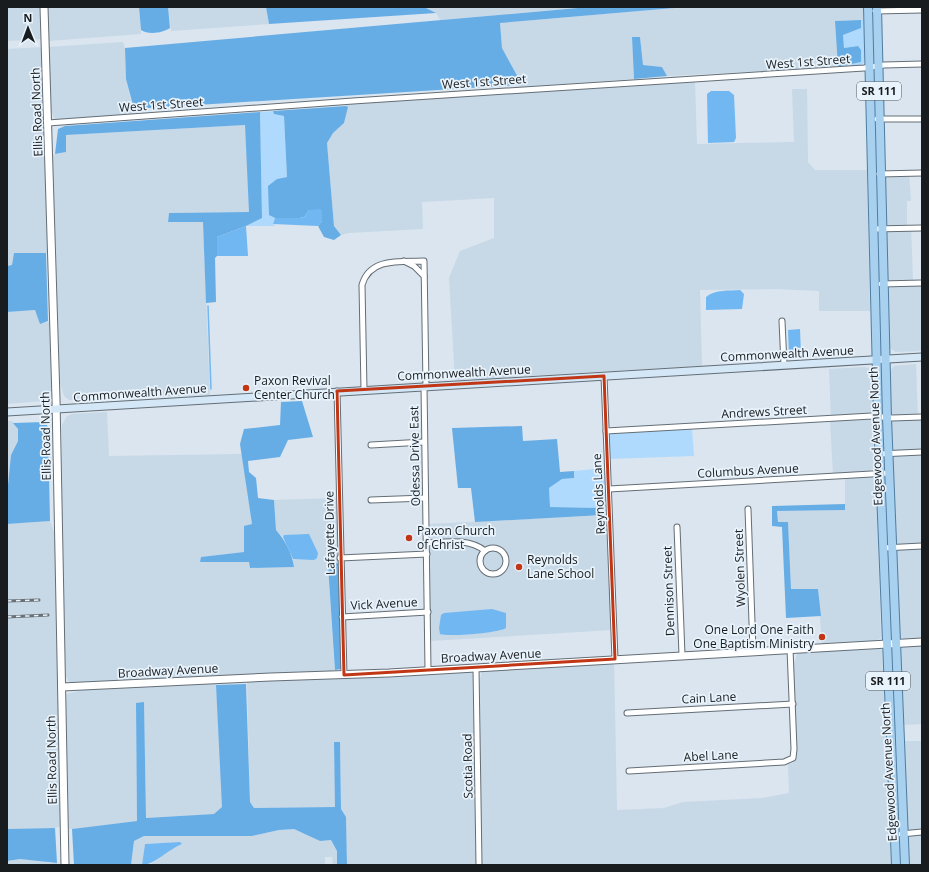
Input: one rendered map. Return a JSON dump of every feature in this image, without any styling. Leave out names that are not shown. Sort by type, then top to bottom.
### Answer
[{"type":"main road","name":"Edgewood Avenue North","points":[[869,9],[870,68],[882,228],[895,643],[905,865]]},
{"type":"main road","name":"Edgewood Avenue North","points":[[875,119],[879,66],[877,9]]},
{"type":"main road","name":"Edgewood Avenue North","points":[[877,174],[873,229],[876,360],[886,644],[896,865]]},
{"type":"main road","name":"Commonwealth Avenue","points":[[7,412],[922,357]]},
{"type":"street","name":"Ellis Road North","points":[[44,7],[56,409],[66,865]]},
{"type":"street","points":[[869,9],[922,10]]},
{"type":"street","name":"West 1st Street","points":[[48,123],[353,101],[922,64]]},
{"type":"street","points":[[875,119],[922,119]]},
{"type":"street","points":[[877,174],[922,173]]},
{"type":"street","points":[[873,229],[922,228]]},
{"type":"street","name":"Odessa Drive East","points":[[404,261],[424,260],[424,442],[428,670]]},
{"type":"street","points":[[364,390],[361,293],[362,285],[367,273],[378,265],[387,262],[404,261],[414,266],[424,276]]},
{"type":"street","points":[[874,284],[922,282]]},
{"type":"street","points":[[782,321],[784,365]]},
{"type":"street","name":"Reynolds Lane","points":[[604,376],[615,659]]},
{"type":"street","name":"Lafayette Drive","points":[[337,391],[344,675]]},
{"type":"street","name":"Andrews Street","points":[[606,431],[878,417],[922,418]]},
{"type":"street","points":[[371,445],[424,442]]},
{"type":"street","points":[[879,454],[922,452]]},
{"type":"street","name":"Columbus Avenue","points":[[608,489],[889,473]]},
{"type":"street","points":[[371,500],[425,498]]},
{"type":"street","name":"Wyolen Street","points":[[748,509],[753,651]]},
{"type":"street","name":"Dennison Street","points":[[677,527],[682,655]]},
{"type":"street","points":[[426,542],[477,544],[485,551]]},
{"type":"street","points":[[883,548],[922,546]]},
{"type":"street","points":[[496,548],[504,553],[506,562],[503,570],[495,574],[484,570],[480,559],[485,551],[496,548]]},
{"type":"street","points":[[340,558],[426,554]]},
{"type":"street","name":"Vick Avenue","points":[[342,617],[428,612]]},
{"type":"street","name":"Broadway Avenue","points":[[62,687],[344,675],[922,642]]},
{"type":"street","points":[[790,649],[792,704]]},
{"type":"street","name":"Scotia Road","points":[[476,668],[479,865]]},
{"type":"street","name":"Cain Lane","points":[[626,713],[792,704]]},
{"type":"street","name":"Abel Lane","points":[[629,771],[784,762],[793,758],[792,704]]},
{"type":"street","points":[[890,740],[900,740]]},
{"type":"street","points":[[895,834],[922,832]]},
{"type":"highlighted area","points":[[604,376],[615,659],[344,675],[337,391]]},
{"type":"shaded area","points":[[7,7],[42,7],[43,39],[7,41]]},
{"type":"shaded area","points":[[47,7],[139,7],[141,34],[48,41]]},
{"type":"shaded area","points":[[139,7],[168,7],[170,28],[156,33],[144,32],[141,30]]},
{"type":"shaded area","points":[[168,7],[266,7],[269,24],[171,31]]},
{"type":"shaded area","points":[[266,7],[424,7],[436,13],[269,24]]},
{"type":"shaded area","points":[[424,7],[589,7],[440,20],[436,13]]},
{"type":"shaded area","points":[[589,7],[686,7],[500,23],[502,48],[520,81],[516,85],[134,109],[126,79],[125,48]]},
{"type":"shaded area","points":[[686,7],[865,7],[865,20],[835,21],[838,67],[667,76],[662,67],[643,65],[640,37],[632,37],[634,79],[519,87],[516,85],[520,81],[502,48],[500,23]]},
{"type":"shaded area","points":[[861,20],[864,20],[865,61],[862,65],[838,67],[861,62],[858,46],[844,48],[843,35],[860,28]]},
{"type":"shaded area","points":[[861,20],[861,28],[843,35],[844,48],[858,46],[861,50],[861,62],[838,67],[835,21]]},
{"type":"shaded area","points":[[632,37],[640,37],[643,65],[662,67],[667,76],[634,79]]},
{"type":"shaded area","points":[[123,42],[125,48],[126,79],[134,114],[58,120],[54,118],[50,108],[48,47]]},
{"type":"shaded area","points":[[43,47],[50,253],[14,253],[12,265],[7,266],[7,49]]},
{"type":"shaded area","points":[[695,82],[697,144],[794,142],[792,89],[807,89],[808,162],[815,170],[867,170],[870,311],[819,311],[819,291],[778,289],[700,290],[702,366],[455,380],[449,278],[460,251],[494,238],[494,198],[422,202],[423,229],[349,233],[341,235],[334,226],[327,143],[333,133],[344,123],[347,108],[346,104]]},
{"type":"shaded area","points":[[711,91],[729,91],[734,95],[736,138],[734,142],[708,143],[707,94]]},
{"type":"shaded area","points":[[348,107],[344,123],[333,133],[327,143],[334,226],[341,235],[334,240],[324,237],[318,226],[322,221],[322,210],[309,210],[304,217],[300,218],[275,218],[269,215],[268,186],[277,179],[287,177],[284,116],[274,114],[273,111]]},
{"type":"shaded area","points":[[273,111],[274,114],[284,116],[287,177],[277,179],[269,215],[275,218],[273,224],[275,226],[246,226],[262,218],[260,112]]},
{"type":"shaded area","points":[[260,112],[262,218],[217,237],[217,256],[215,258],[216,302],[206,303],[203,222],[168,222],[169,213],[249,212],[245,125],[66,135],[66,152],[55,154],[58,129],[65,126]]},
{"type":"shaded area","points":[[245,125],[250,212],[169,213],[168,222],[203,222],[210,395],[69,400],[64,396],[60,383],[52,155],[66,152],[66,135]]},
{"type":"shaded area","points":[[885,172],[909,172],[911,201],[907,201],[907,226],[911,226],[913,281],[922,281],[922,351],[896,352],[890,348],[889,345]]},
{"type":"shaded area","points":[[309,210],[322,210],[322,221],[318,226],[273,224],[275,218],[300,218],[304,217]]},
{"type":"shaded area","points":[[246,226],[248,256],[217,256],[217,237]]},
{"type":"shaded area","points":[[14,253],[46,253],[48,321],[40,324],[35,310],[7,312],[7,266],[12,265]]},
{"type":"shaded area","points":[[740,290],[744,294],[742,309],[706,310],[706,297],[710,294]]},
{"type":"shaded area","points":[[35,310],[40,323],[51,322],[52,392],[43,401],[7,404],[7,312]]},
{"type":"shaded area","points":[[800,329],[801,354],[789,355],[788,330]]},
{"type":"shaded area","points":[[916,364],[918,419],[922,420],[922,640],[899,638],[889,373],[894,366]]},
{"type":"shaded area","points":[[865,367],[870,369],[872,373],[873,410],[871,413],[831,417],[829,369]]},
{"type":"shaded area","points":[[302,401],[313,437],[288,440],[280,457],[248,461],[249,472],[256,478],[258,498],[274,500],[276,530],[288,547],[294,567],[250,568],[249,562],[200,562],[201,557],[244,552],[244,526],[252,524],[240,444],[244,429],[280,425],[281,402]]},
{"type":"shaded area","points":[[107,412],[109,456],[242,454],[252,524],[244,527],[244,552],[201,557],[200,562],[249,562],[250,568],[293,567],[293,559],[297,560],[285,535],[283,537],[276,530],[274,500],[337,498],[338,563],[328,565],[335,673],[73,684],[69,682],[65,675],[61,539],[62,425],[67,416],[72,414]]},
{"type":"shaded area","points":[[863,419],[874,422],[875,467],[869,471],[833,474],[830,421]]},
{"type":"shaded area","points":[[7,421],[12,421],[18,429],[18,441],[11,455],[7,495]]},
{"type":"shaded area","points":[[45,422],[48,427],[50,521],[7,524],[7,495],[11,455],[18,441],[18,429],[13,423]]},
{"type":"shaded area","points":[[522,426],[523,441],[557,439],[560,472],[574,471],[574,478],[562,479],[549,488],[550,507],[598,508],[603,515],[475,522],[471,488],[458,488],[452,428]]},
{"type":"shaded area","points":[[692,429],[694,456],[609,459],[608,436],[613,433]]},
{"type":"shaded area","points":[[605,468],[608,515],[603,515],[598,508],[550,507],[549,488],[562,479],[574,478],[574,471]]},
{"type":"shaded area","points":[[872,477],[876,480],[881,638],[876,641],[822,645],[818,589],[791,589],[788,522],[778,522],[777,511],[845,510],[845,478]]},
{"type":"shaded area","points":[[845,504],[845,510],[777,511],[778,522],[788,522],[791,589],[818,589],[821,616],[786,618],[782,527],[772,526],[772,506]]},
{"type":"shaded area","name":"Reynolds Lane School","points":[[608,515],[612,630],[430,641],[428,524]]},
{"type":"shaded area","points":[[50,521],[55,534],[62,826],[55,828],[7,829],[7,524]]},
{"type":"shaded area","points":[[309,534],[318,553],[317,558],[314,560],[293,559],[283,537],[284,535]]},
{"type":"shaded area","points":[[338,563],[342,666],[341,669],[335,670],[328,565]]},
{"type":"shaded area","points":[[492,609],[506,613],[506,628],[473,634],[440,634],[439,628],[441,615],[444,613]]},
{"type":"shaded area","points":[[922,645],[922,724],[902,725],[899,648],[901,646]]},
{"type":"shaded area","points":[[879,647],[882,651],[891,865],[481,865],[479,683],[482,671],[614,661],[617,810],[664,808],[683,802],[762,798],[789,793],[788,764],[793,763],[796,751],[793,667],[797,654],[801,651]]},
{"type":"shaded area","points":[[466,671],[473,674],[477,865],[347,865],[346,817],[341,809],[340,742],[334,742],[336,807],[254,808],[250,802],[247,681]]},
{"type":"shaded area","points":[[216,682],[223,807],[214,814],[146,818],[144,703],[136,703],[137,821],[72,829],[67,828],[64,700],[67,694],[89,688]]},
{"type":"shaded area","points":[[246,684],[250,802],[254,808],[335,807],[334,742],[340,742],[341,809],[346,817],[347,865],[337,865],[337,851],[331,840],[320,841],[294,829],[279,830],[252,836],[144,836],[134,841],[131,865],[74,865],[72,829],[137,821],[136,703],[144,702],[146,818],[214,814],[222,807],[216,685]]},
{"type":"shaded area","points":[[903,741],[922,741],[922,864],[909,864]]},
{"type":"shaded area","points":[[55,828],[57,863],[20,859],[7,861],[7,829]]},
{"type":"shaded area","points":[[294,829],[320,841],[331,840],[337,851],[337,865],[333,865],[332,857],[325,857],[325,865],[150,865],[170,849],[181,844],[180,842],[145,844],[142,865],[131,865],[134,841],[144,836],[252,836],[279,830]]},
{"type":"shaded area","points":[[180,842],[182,844],[157,860],[142,865],[145,844]]},
{"type":"shaded area","points":[[20,859],[57,863],[57,865],[7,865],[7,861]]},
{"type":"waterway","points":[[208,306],[211,389]]},
{"type":"railway","points":[[7,601],[39,600]]},
{"type":"railway","points":[[7,617],[48,615]]},
{"type":"place","name":"Paxon Revival Center Church","points":[[246,388]]},
{"type":"place","name":"Paxon Church of Christ","points":[[409,538]]},
{"type":"place","name":"Reynolds Lane School","points":[[519,567]]},
{"type":"place","name":"One Lord One Faith One Baptism Ministry","points":[[822,637]]}]
